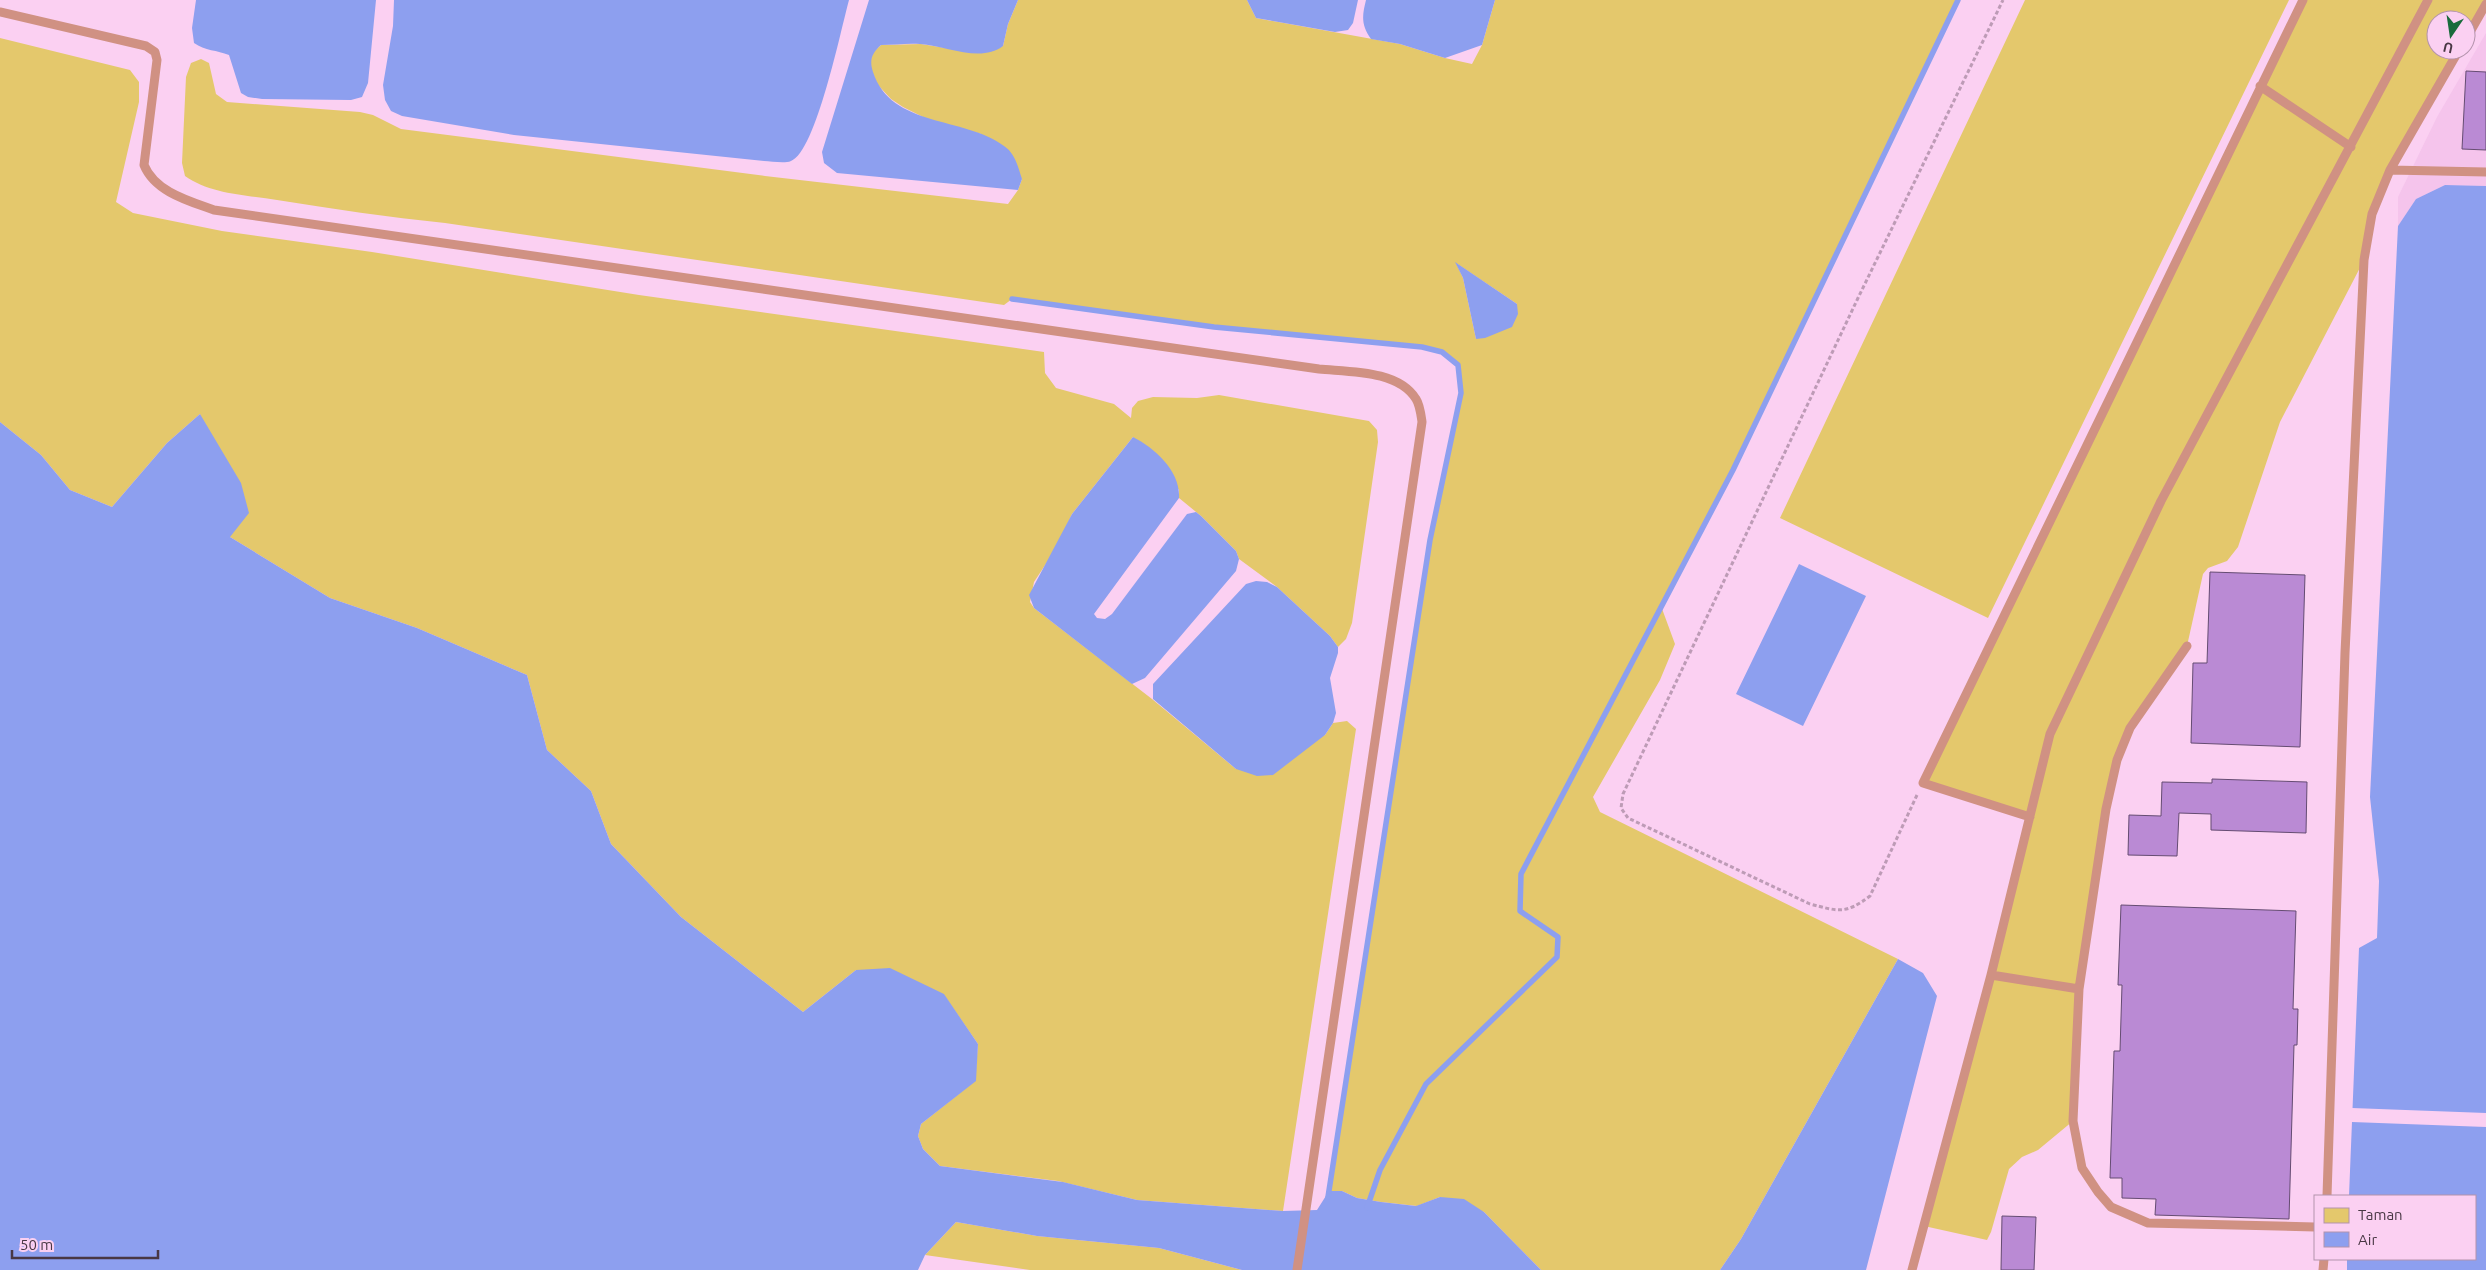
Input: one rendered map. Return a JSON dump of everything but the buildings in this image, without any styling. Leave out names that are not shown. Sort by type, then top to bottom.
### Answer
[{"type":"lane","points":[[2030,817],[1923,783],[2303,0]]},
{"type":"lane","points":[[1912,1270],[1991,975],[2050,734],[2161,501],[2428,0]]},
{"type":"lane","points":[[2476,22],[2486,4]]},
{"type":"lane","points":[[0,12],[146,46],[155,52],[157,60],[144,166],[148,175],[162,187],[186,200],[214,210],[1376,375],[1405,387],[1417,400],[1422,422],[1297,1270]]},
{"type":"lane","points":[[2327,1195],[2345,653],[2364,260],[2372,214],[2390,170],[2454,60]]},
{"type":"lane","points":[[2260,86],[2351,147]]},
{"type":"lane","points":[[2390,170],[2486,172]]},
{"type":"lane","points":[[2187,646],[2130,728],[2117,760],[2106,809],[2079,989],[2073,1121],[2082,1168],[2111,1207],[2148,1223],[2314,1227]]},
{"type":"lane","points":[[1991,975],[2079,989]]},
{"type":"path","points":[[1923,783],[1870,896],[1860,904],[1842,911],[1810,904],[1628,818],[1621,808],[1623,794],[1854,307],[2004,0]]},
{"type":"shaded area","points":[[2486,33],[2486,186],[2445,185],[2416,199],[2398,226],[2398,197],[2437,117],[2470,60],[2476,60],[2476,50]]},
{"type":"green space","points":[[1018,0],[1247,0],[1256,18],[1400,44],[1472,64],[1482,45],[1495,0],[1958,0],[1733,470],[1661,606],[1675,644],[1660,680],[1593,797],[1600,812],[1898,959],[1741,1239],[1720,1270],[1541,1270],[1484,1212],[1440,1197],[1417,1206],[1357,1198],[1342,1191],[1329,1191],[1430,540],[1461,393],[1458,365],[1442,352],[1422,347],[1214,327],[1012,299],[1004,305],[241,195],[206,187],[195,182],[185,176],[182,163],[186,77],[191,63],[201,59],[209,63],[216,94],[227,102],[360,112],[373,115],[401,129],[765,176],[1008,204],[1018,190],[1022,179],[981,134],[927,119],[903,107],[891,99],[877,84],[870,66],[872,53],[881,45],[921,44],[977,53],[1003,46],[1008,24]],"holes":[[[1456,263],[1517,304],[1476,339],[1463,278]]]},
{"type":"green space","points":[[2025,0],[2289,0],[1988,618],[1780,518]]},
{"type":"green space","points":[[2303,0],[2486,0],[2476,18],[2476,10],[2426,10],[2426,60],[2453,60],[2372,214],[2364,260],[2280,422],[2238,547],[2227,561],[2208,568],[2203,574],[2187,646],[2130,728],[2117,760],[2079,989],[2073,1121],[2038,1150],[2022,1157],[2009,1169],[1987,1240],[1924,1226],[2030,817],[1923,783]]},
{"type":"green space","points":[[0,38],[130,70],[139,82],[139,102],[116,202],[133,213],[222,231],[372,252],[639,295],[1044,352],[1045,373],[1056,388],[1114,404],[1131,418],[1132,408],[1138,401],[1153,397],[1197,398],[1219,395],[1369,421],[1377,430],[1378,442],[1352,623],[1346,639],[1338,647],[1330,636],[1277,587],[1239,559],[1236,551],[1201,516],[1179,498],[1179,490],[1133,437],[1072,514],[1055,550],[1034,582],[1030,602],[1034,608],[1152,699],[1236,769],[1325,735],[1333,723],[1347,721],[1356,729],[1283,1211],[1137,1200],[1058,1181],[940,1166],[923,1149],[918,1136],[921,1124],[975,1081],[978,1044],[944,995],[856,970],[803,1012],[681,917],[611,844],[591,791],[547,750],[527,675],[417,628],[330,598],[230,537],[200,414],[167,443],[112,507],[70,490],[41,455],[0,422]]},
{"type":"green space","points":[[956,1222],[1037,1236],[1159,1248],[1242,1270],[1030,1270],[925,1255]]},
{"type":"water","points":[[196,0],[376,0],[368,83],[362,97],[351,100],[262,99],[248,97],[241,93],[229,55],[202,48],[194,43],[192,28]]},
{"type":"water","points":[[394,0],[849,0],[834,61],[818,114],[809,136],[800,153],[791,161],[781,162],[514,135],[402,116],[391,111],[385,100],[383,85],[393,26]]},
{"type":"water","points":[[869,0],[1018,0],[1008,24],[1003,46],[994,51],[984,53],[963,52],[920,44],[881,45],[873,54],[871,64],[882,90],[895,103],[930,119],[988,137],[1008,149],[1016,161],[1022,179],[1018,190],[837,173],[824,163],[822,152]]},
{"type":"water","points":[[1247,0],[1358,0],[1353,23],[1348,30],[1335,32],[1256,18]]},
{"type":"water","points":[[1366,0],[1495,0],[1482,45],[1445,58],[1400,44],[1371,39],[1365,29],[1363,20]]},
{"type":"water","points":[[2445,185],[2486,186],[2486,1270],[2347,1270],[2347,1260],[2476,1260],[2476,1195],[2349,1195],[2359,948],[2377,938],[2379,881],[2370,797],[2398,226],[2416,199]]},
{"type":"water","points":[[1455,262],[1517,304],[1518,314],[1512,327],[1485,338],[1476,339],[1463,278]]},
{"type":"water","points":[[200,414],[241,483],[249,513],[230,537],[330,598],[417,628],[527,675],[547,750],[591,791],[611,844],[681,917],[803,1012],[856,970],[890,968],[944,994],[978,1044],[976,1081],[921,1124],[918,1136],[923,1149],[940,1166],[1063,1182],[1137,1200],[1283,1211],[1317,1210],[1329,1191],[1342,1191],[1357,1198],[1416,1206],[1440,1197],[1464,1199],[1484,1212],[1541,1270],[1242,1270],[1159,1248],[1037,1236],[956,1222],[925,1255],[918,1270],[0,1270],[0,422],[41,455],[70,490],[112,507],[167,443]]},
{"type":"water","points":[[1133,437],[1158,454],[1165,462],[1176,479],[1179,498],[1094,614],[1097,618],[1105,619],[1112,614],[1187,514],[1196,512],[1201,516],[1236,551],[1239,559],[1236,571],[1145,678],[1132,684],[1034,608],[1029,595],[1072,514]]},
{"type":"water","points":[[1799,564],[1866,596],[1803,726],[1736,694]]},
{"type":"water","points":[[1256,581],[1267,582],[1277,587],[1330,636],[1338,647],[1330,678],[1336,713],[1333,723],[1325,735],[1273,775],[1257,776],[1236,769],[1153,699],[1153,684],[1246,584]]},
{"type":"water","points":[[1898,959],[1923,973],[1937,996],[1866,1270],[1720,1270],[1741,1239]]},
{"type":"pier","points":[[2352,1108],[2486,1113],[2486,1127],[2352,1122]]},
{"type":"waterway","points":[[1367,1208],[1380,1170],[1426,1084],[1557,957],[1558,937],[1520,911],[1521,874],[1733,470],[1958,0]]},
{"type":"waterway","points":[[1012,299],[1214,327],[1422,347],[1442,352],[1458,365],[1461,393],[1430,540],[1328,1197]]}]
